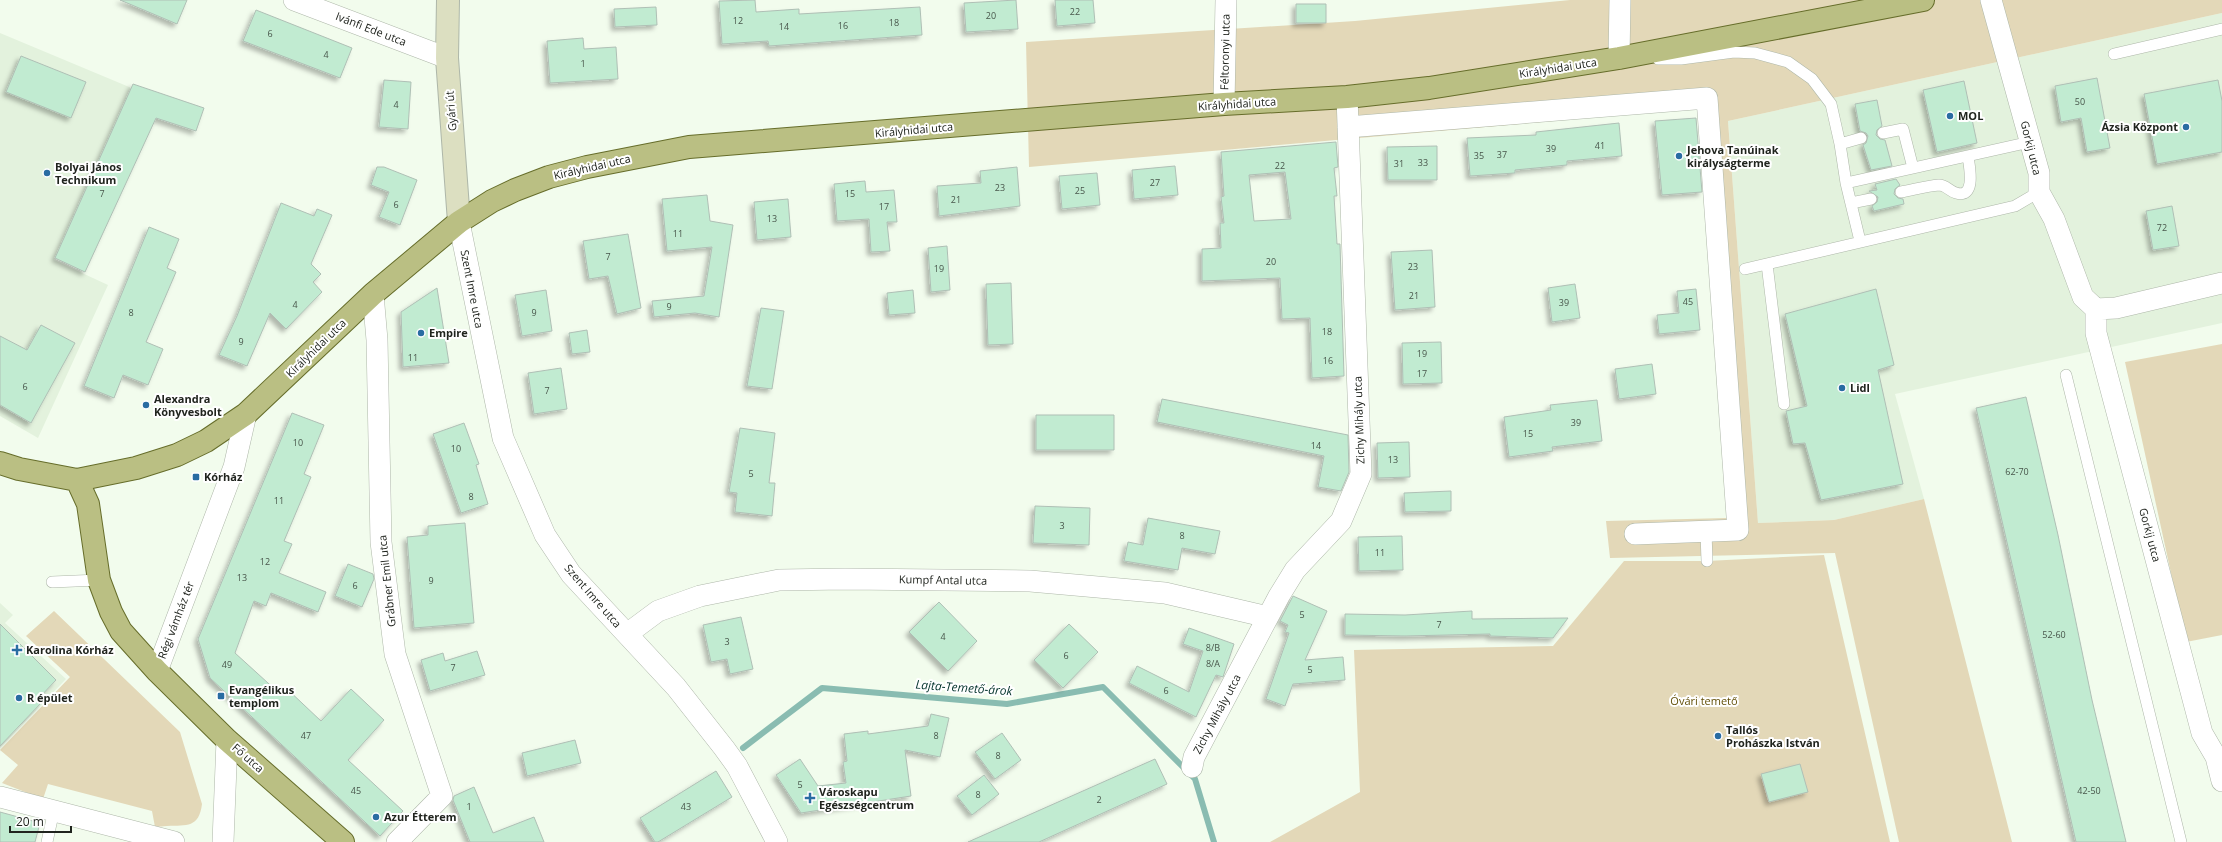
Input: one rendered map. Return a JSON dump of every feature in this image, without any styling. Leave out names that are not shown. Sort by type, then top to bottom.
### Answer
[{"type":"main road","name":"Királyhidai utca","points":[[0,464],[76,480],[136,468],[177,455],[206,441],[246,414],[372,294],[459,222],[492,201],[549,177],[629,158],[689,148],[1224,104],[1347,96],[1429,88],[1620,58],[1923,0]]},
{"type":"main road","name":"Régi vámház tér","points":[[76,480],[88,504],[99,580],[111,612],[121,631],[157,671]]},
{"type":"main road","name":"Fő utca","points":[[157,671],[227,740],[343,842]]},
{"type":"street","name":"Ivánfi Ede utca","points":[[294,0],[447,58]]},
{"type":"street","name":"Gyári út","points":[[448,0],[447,58],[459,222]]},
{"type":"street","name":"Féltoronyi utca","points":[[1224,104],[1226,0]]},
{"type":"street","points":[[1620,0],[1620,58]]},
{"type":"street","name":"Gorkij utca","points":[[1991,0],[2039,174],[2039,192],[2054,220],[2083,297],[2096,309],[2096,333],[2202,733],[2219,756],[2222,781]]},
{"type":"street","name":"Zichy Mihály utca","points":[[1192,767],[1194,757],[1268,617],[1295,570],[1341,521],[1361,474],[1347,96]]},
{"type":"street","points":[[1348,127],[1707,98],[1738,530],[1635,534]]},
{"type":"street","name":"Szent Imre utca","points":[[459,222],[503,438],[522,486],[545,535],[571,574],[676,688],[724,748],[737,766],[777,842]]},
{"type":"street","points":[[2096,309],[2116,308],[2222,283]]},
{"type":"street","name":"Grábner Emil utca","points":[[372,294],[377,340],[382,542],[395,654],[442,796],[397,842]]},
{"type":"street","name":"Régi vámház tér","points":[[157,671],[234,467],[246,414]]},
{"type":"street","name":"Kumpf Antal utca","points":[[627,634],[658,611],[700,596],[779,580],[830,579],[1030,581],[1165,593],[1268,617]]},
{"type":"street","points":[[223,842],[227,740]]},
{"type":"street","points":[[0,796],[174,842]]},
{"type":"lane","points":[[2114,54],[2222,29]]},
{"type":"lane","points":[[1620,58],[1681,59],[1734,52],[1755,53],[1788,62],[1812,79],[1831,104],[1840,144],[1846,183],[1860,242]]},
{"type":"lane","points":[[1883,134],[1903,129],[1913,168]]},
{"type":"lane","points":[[1840,144],[1861,138]]},
{"type":"lane","points":[[1846,183],[2030,142]]},
{"type":"lane","points":[[1901,192],[1940,185],[1955,193],[1963,192],[1969,187],[1971,178],[1968,156]]},
{"type":"lane","points":[[1745,269],[2014,206],[2039,192]]},
{"type":"lane","points":[[1851,203],[1871,199]]},
{"type":"lane","points":[[1767,264],[1784,404]]},
{"type":"lane","points":[[2066,375],[2181,842]]},
{"type":"lane","points":[[1706,532],[1707,561]]},
{"type":"lane","points":[[52,582],[99,580]]},
{"type":"lane","points":[[47,842],[54,810]]},
{"type":"shaded area","points":[[2222,13],[2222,323],[1895,394],[1924,499],[1834,520],[1758,523],[1728,121]]},
{"type":"shaded area","name":"Bolyai János Technikum","points":[[0,33],[134,89],[54,260],[108,285],[38,438],[0,416]]},
{"type":"shaded area","name":"Karolina Kórház","points":[[0,603],[13,615],[5,623],[66,679],[0,748]]},
{"type":"green space","points":[[1570,0],[2222,0],[2222,13],[1728,121],[1758,523],[1834,520],[1924,499],[2012,842],[1899,842],[1835,553],[1610,558],[1606,521],[1727,518],[1702,108],[1029,167],[1026,42],[1355,21]]},
{"type":"green space","points":[[2222,344],[2222,635],[2186,642],[2125,362]]},
{"type":"green space","name":"Óvári temető","points":[[1824,555],[1890,842],[1270,842],[1360,792],[1354,650],[1553,646],[1624,561],[1707,561]]},
{"type":"green space","points":[[54,611],[180,732],[202,804],[198,817],[191,824],[155,827],[152,811],[48,784],[43,799],[2,783],[18,765],[0,750],[70,677],[26,636]]},
{"type":"building","points":[[120,0],[187,0],[177,24]]},
{"type":"building","points":[[755,0],[756,12],[799,9],[799,14],[920,7],[922,35],[769,46],[768,41],[722,44],[719,1]]},
{"type":"building","points":[[1016,0],[1018,29],[966,32],[964,3]]},
{"type":"building","points":[[1055,0],[1093,0],[1095,23],[1057,26]]},
{"type":"building","points":[[1296,4],[1326,4],[1326,23],[1296,23]]},
{"type":"building","points":[[656,7],[657,25],[615,27],[614,9]]},
{"type":"building","points":[[256,10],[352,48],[340,78],[243,41]]},
{"type":"building","points":[[583,38],[584,49],[616,47],[618,79],[550,83],[547,41]]},
{"type":"building","points":[[21,56],[86,82],[71,118],[6,92]]},
{"type":"building","points":[[2097,78],[2110,148],[2087,152],[2081,118],[2061,122],[2055,86]]},
{"type":"building","points":[[384,80],[411,82],[408,129],[379,127]]},
{"type":"building","name":"Ázsia Központ","points":[[2218,80],[2222,101],[2222,152],[2157,164],[2144,94]]},
{"type":"building","name":"MOL","points":[[1964,81],[1977,143],[1937,152],[1923,90]]},
{"type":"building","points":[[133,84],[204,108],[196,131],[156,118],[85,272],[55,258]]},
{"type":"building","points":[[1877,100],[1882,126],[1877,130],[1876,135],[1880,139],[1885,140],[1892,166],[1871,170],[1863,145],[1866,143],[1868,136],[1866,133],[1860,131],[1855,104]]},
{"type":"building","name":"Jehova Tanúinak királyságterme","points":[[1696,118],[1702,192],[1662,195],[1655,121]]},
{"type":"building","points":[[1619,123],[1622,156],[1567,161],[1567,165],[1515,170],[1515,173],[1470,176],[1467,138],[1536,135],[1536,132]]},
{"type":"building","points":[[1336,142],[1338,167],[1334,168],[1337,196],[1334,196],[1337,244],[1340,244],[1344,376],[1312,378],[1310,318],[1282,319],[1280,278],[1202,281],[1202,249],[1221,248],[1220,223],[1224,223],[1221,197],[1224,196],[1221,152]],"holes":[[[1285,172],[1291,219],[1254,221],[1249,175]]]},
{"type":"building","points":[[1437,146],[1437,180],[1388,180],[1387,147]]},
{"type":"building","points":[[1175,166],[1178,195],[1134,199],[1132,170]]},
{"type":"building","points":[[377,167],[384,167],[417,180],[400,225],[379,217],[389,192],[371,185]]},
{"type":"building","points":[[1017,167],[1020,206],[939,216],[937,186],[981,183],[980,171]]},
{"type":"building","points":[[1097,173],[1100,205],[1062,209],[1059,176]]},
{"type":"building","points":[[1896,179],[1900,185],[1895,189],[1894,194],[1898,198],[1903,199],[1904,204],[1874,211],[1872,206],[1877,202],[1878,197],[1869,191],[1877,190],[1875,184]]},
{"type":"building","points":[[865,181],[866,192],[894,190],[897,222],[887,222],[890,251],[871,252],[869,219],[837,221],[834,184]]},
{"type":"building","points":[[707,195],[710,221],[733,225],[719,317],[695,313],[654,317],[652,301],[704,296],[712,247],[667,251],[662,199]]},
{"type":"building","points":[[788,199],[791,237],[757,240],[754,202]]},
{"type":"building","points":[[281,203],[314,216],[317,209],[332,215],[311,264],[321,274],[313,282],[322,292],[286,329],[270,313],[247,366],[219,355],[237,316]]},
{"type":"building","points":[[2172,206],[2179,246],[2153,250],[2146,211]]},
{"type":"building","points":[[149,227],[179,239],[167,268],[176,272],[146,342],[163,349],[148,385],[123,375],[114,398],[84,386]]},
{"type":"building","points":[[628,234],[641,308],[617,314],[608,276],[589,279],[583,241]]},
{"type":"building","points":[[947,246],[950,290],[931,292],[928,248]]},
{"type":"building","points":[[1432,250],[1435,307],[1395,310],[1391,252]]},
{"type":"building","points":[[1011,283],[1013,344],[988,345],[986,284]]},
{"type":"building","points":[[1575,284],[1580,318],[1552,322],[1548,288]]},
{"type":"building","points":[[437,288],[449,363],[403,367],[401,312]]},
{"type":"building","points":[[1696,289],[1700,330],[1659,334],[1657,315],[1679,313],[1677,291]]},
{"type":"building","name":"Lidl","points":[[1876,289],[1894,365],[1878,370],[1903,484],[1821,500],[1805,443],[1793,444],[1786,411],[1807,406],[1785,314]]},
{"type":"building","points":[[546,290],[552,331],[522,336],[515,295]]},
{"type":"building","points":[[913,290],[915,313],[889,315],[887,293]]},
{"type":"building","points":[[761,308],[784,311],[772,389],[747,386]]},
{"type":"building","points":[[41,325],[75,343],[31,423],[0,405],[0,336],[27,350]]},
{"type":"building","points":[[587,330],[590,352],[572,354],[569,333]]},
{"type":"building","points":[[1441,342],[1442,383],[1403,384],[1402,343]]},
{"type":"building","points":[[1652,364],[1656,394],[1619,399],[1615,369]]},
{"type":"building","points":[[561,368],[567,409],[534,414],[528,373]]},
{"type":"building","points":[[2026,397],[2058,535],[2092,700],[2126,842],[2076,842],[1976,408]]},
{"type":"building","points":[[1162,399],[1348,435],[1349,472],[1341,491],[1318,487],[1324,456],[1157,422]]},
{"type":"building","points":[[1597,400],[1602,441],[1552,447],[1553,451],[1509,457],[1504,417],[1551,410],[1550,405]]},
{"type":"building","points":[[292,413],[324,425],[304,474],[311,477],[284,541],[292,544],[279,573],[326,592],[318,612],[271,593],[266,606],[254,601],[235,653],[279,693],[285,687],[321,721],[351,689],[384,720],[348,760],[403,811],[380,836],[210,678],[198,639]]},
{"type":"building","points":[[1036,415],[1114,415],[1114,450],[1036,450]]},
{"type":"building","points":[[464,423],[479,464],[476,465],[488,504],[461,513],[433,434]]},
{"type":"building","points":[[740,428],[775,433],[769,483],[775,483],[772,516],[735,512],[737,493],[729,492]]},
{"type":"building","points":[[1409,442],[1410,477],[1378,478],[1377,443]]},
{"type":"building","points":[[1451,491],[1451,511],[1405,512],[1404,493]]},
{"type":"building","points":[[1035,506],[1090,508],[1089,545],[1033,543]]},
{"type":"building","points":[[1148,518],[1220,531],[1215,554],[1182,548],[1178,570],[1124,561],[1128,542],[1143,545]]},
{"type":"building","points":[[465,523],[474,623],[414,628],[407,537],[428,535],[428,526]]},
{"type":"building","points":[[1402,536],[1403,570],[1359,571],[1358,537]]},
{"type":"building","points":[[348,564],[373,574],[374,579],[362,607],[335,596]]},
{"type":"building","points":[[1293,596],[1327,611],[1305,660],[1343,657],[1345,680],[1293,684],[1285,706],[1266,699],[1289,633],[1285,632],[1288,625],[1280,621]]},
{"type":"building","points":[[939,602],[977,641],[948,671],[909,632]]},
{"type":"building","points":[[1472,611],[1472,619],[1568,618],[1553,638],[1490,636],[1490,634],[1405,636],[1345,635],[1345,614],[1405,615]]},
{"type":"building","points":[[741,617],[753,669],[730,674],[727,659],[711,662],[703,625]]},
{"type":"building","name":"Karolina Kórház","points":[[0,624],[56,680],[38,699],[42,702],[0,746]]},
{"type":"building","points":[[1069,624],[1098,652],[1063,688],[1034,660]]},
{"type":"building","points":[[1189,628],[1234,644],[1223,677],[1216,675],[1196,717],[1129,683],[1137,666],[1189,692],[1203,651],[1183,644]]},
{"type":"building","points":[[477,651],[485,675],[430,691],[421,660],[443,653],[445,661]]},
{"type":"building","points":[[931,714],[949,718],[940,757],[905,750],[911,796],[801,813],[776,775],[800,759],[818,786],[846,783],[843,762],[847,761],[844,734],[868,731],[868,734],[928,726]]},
{"type":"building","points":[[1002,733],[1021,760],[995,779],[975,752]]},
{"type":"building","points":[[575,740],[581,763],[527,776],[522,753]]},
{"type":"building","points":[[1155,759],[1167,784],[1039,842],[968,842]]},
{"type":"building","points":[[1800,764],[1808,792],[1769,802],[1761,774]]},
{"type":"building","points":[[716,771],[732,797],[658,842],[655,842],[640,818]]},
{"type":"building","points":[[984,775],[999,794],[972,815],[957,796]]},
{"type":"building","points":[[474,787],[493,833],[534,817],[544,842],[470,842],[453,800],[454,796]]},
{"type":"building","points":[[0,812],[40,823],[35,842],[0,842]]},
{"type":"waterway","name":"Lajta-Temető-árok","points":[[743,748],[822,688],[1007,704],[1103,687],[1195,779],[1214,842]]},
{"type":"place","name":"MOL","points":[[1950,116]]},
{"type":"place","name":"Ázsia Központ","points":[[2186,127]]},
{"type":"place","name":"Jehova Tanúinak királyságterme","points":[[1679,156]]},
{"type":"place","name":"Bolyai János Technikum","points":[[47,173]]},
{"type":"place","name":"Empire","points":[[421,333]]},
{"type":"place","name":"Lidl","points":[[1842,388]]},
{"type":"place","name":"Alexandra Könyvesbolt","points":[[146,405]]},
{"type":"place","name":"Kórház","points":[[196,477]]},
{"type":"place","name":"Karolina Kórház","points":[[17,650]]},
{"type":"place","name":"Evangélikus templom","points":[[221,696]]},
{"type":"place","name":"R épület","points":[[19,698]]},
{"type":"place","name":"Tallós Prohászka István","points":[[1718,736]]},
{"type":"place","name":"Városkapu Egészségcentrum","points":[[810,798]]},
{"type":"place","name":"Azur Étterem","points":[[376,817]]}]
